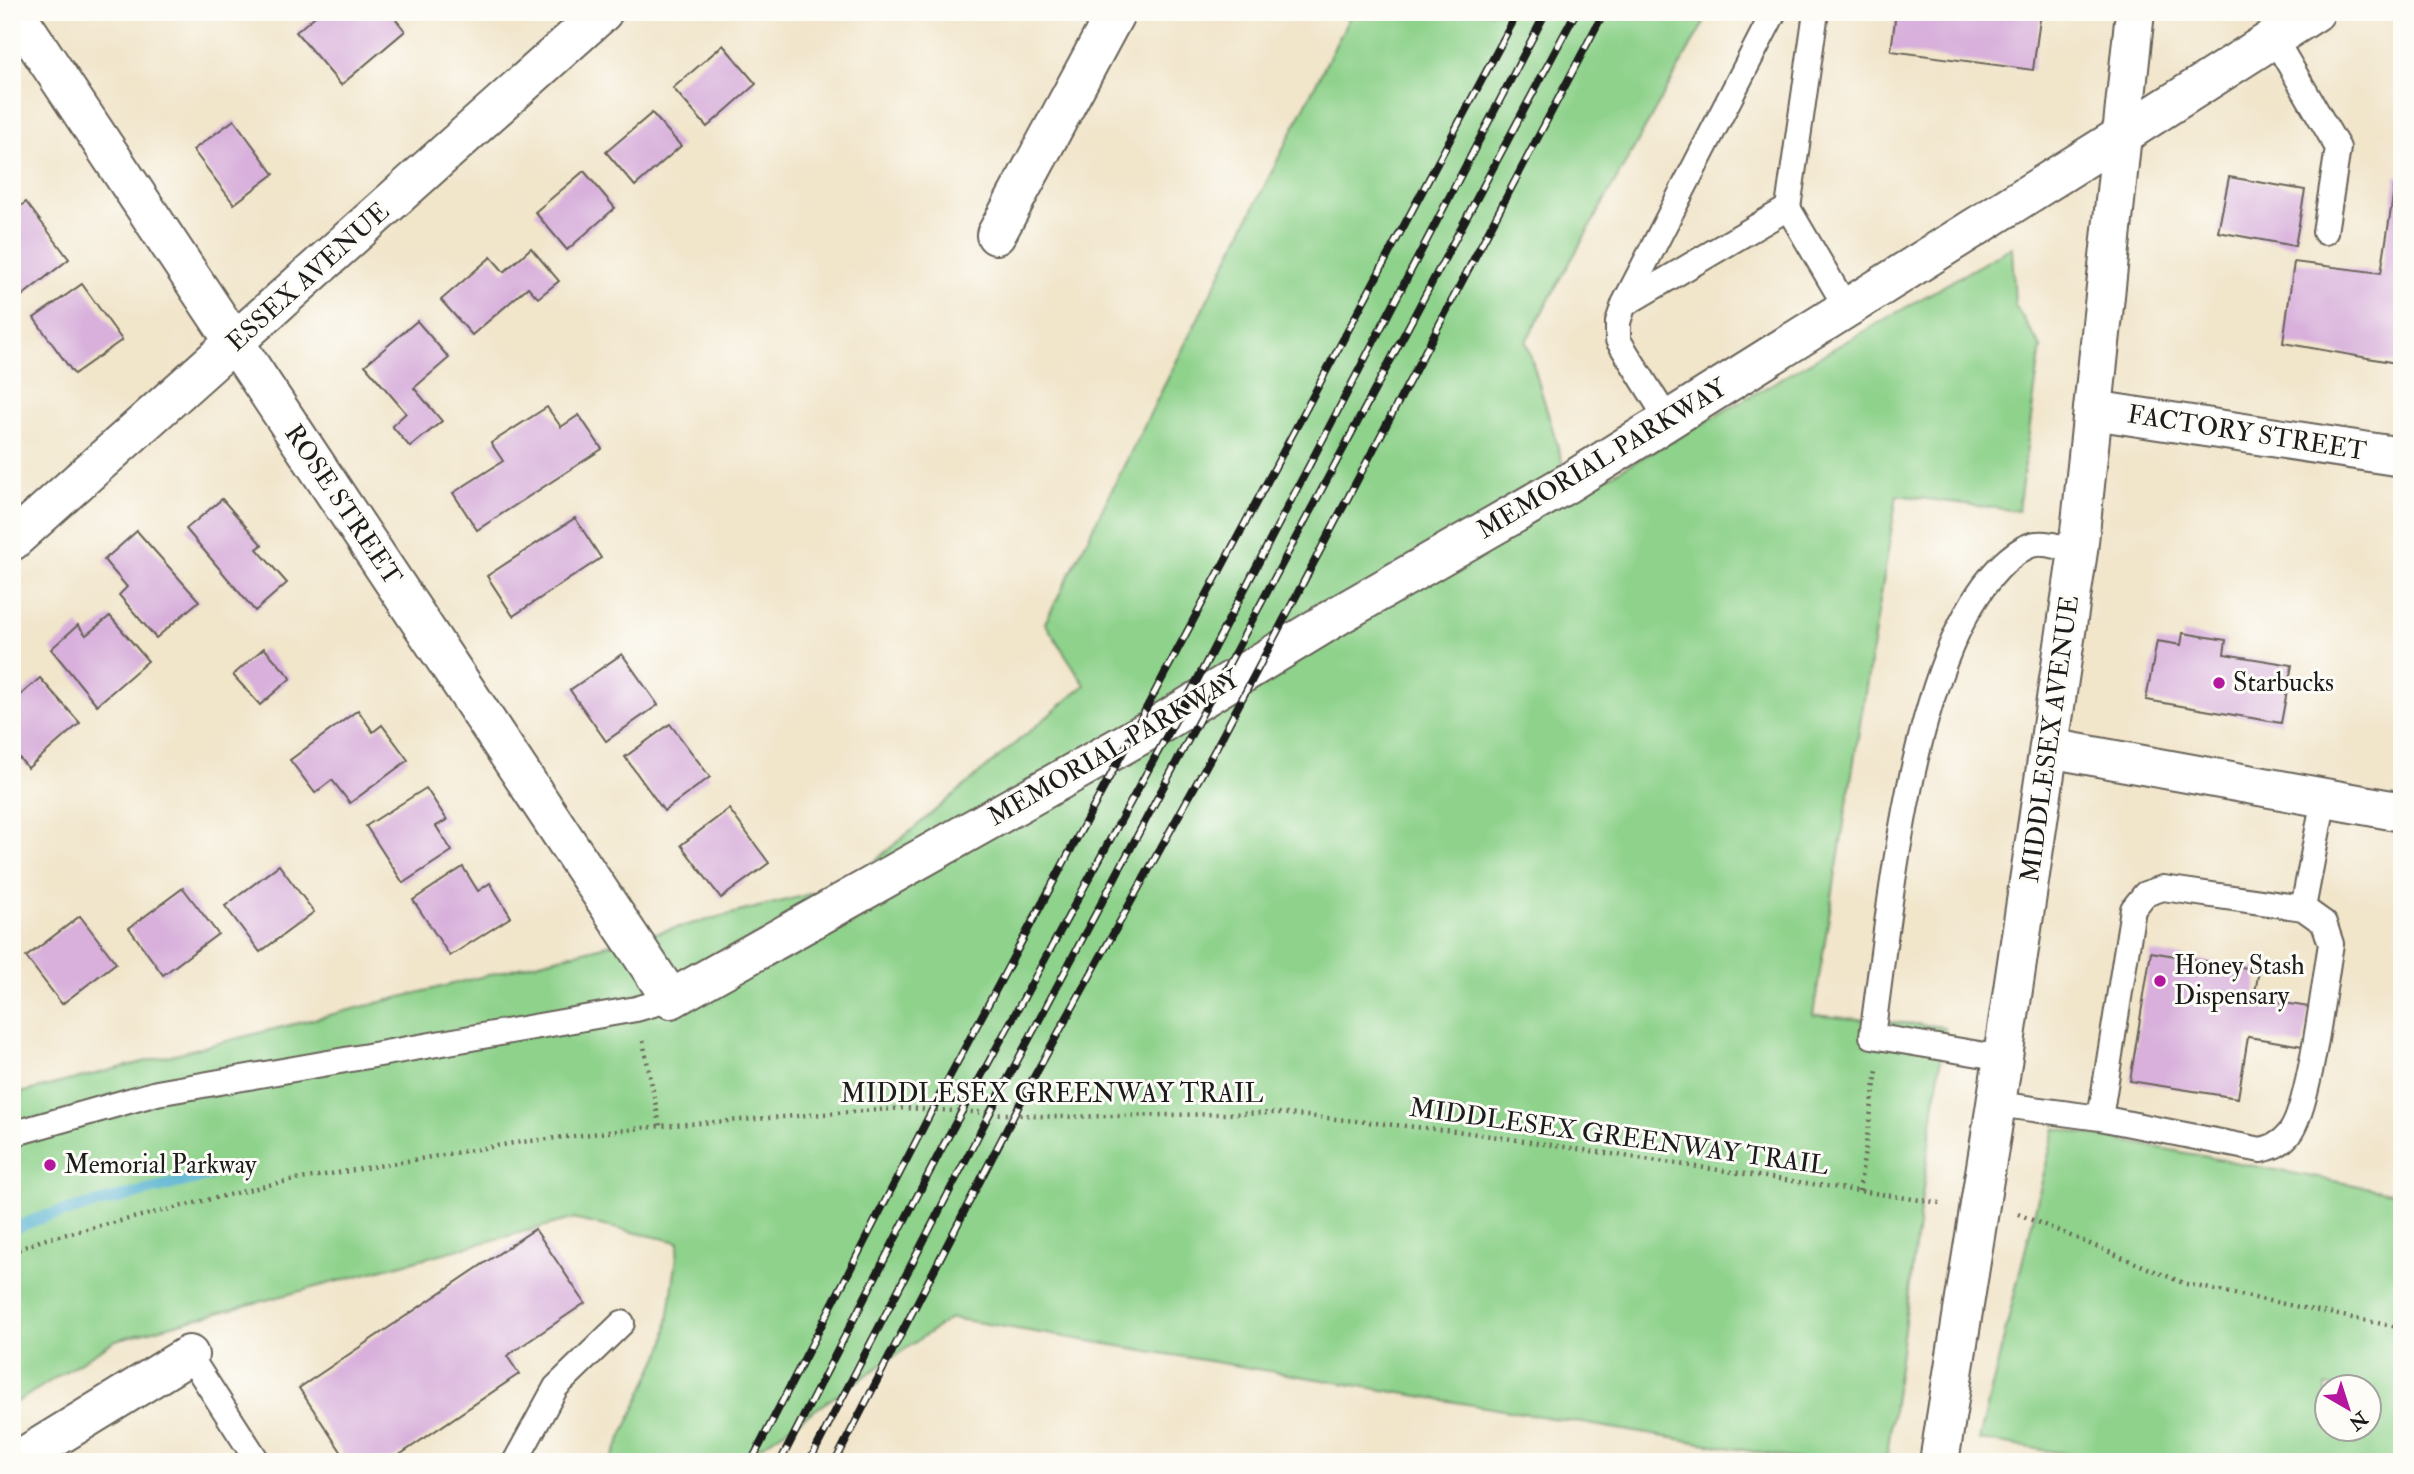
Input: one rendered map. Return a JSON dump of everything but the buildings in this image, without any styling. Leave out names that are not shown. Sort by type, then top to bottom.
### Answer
[{"type":"street","name":"ROSE STREET","points":[[15,12],[671,999]]},
{"type":"street","name":"ESSEX AVENUE","points":[[12,541],[603,12]]},
{"type":"street","points":[[996,235],[1116,12]]},
{"type":"street","name":"MIDDLESEX AVENUE","points":[[1939,1462],[2003,1058],[2077,551],[2124,134],[2134,12]]},
{"type":"street","name":"MEMORIAL PARKWAY","points":[[671,999],[1160,724],[1668,420],[2315,12]]},
{"type":"street","name":"FACTORY STREET","points":[[2093,410],[2402,457]]},
{"type":"street","points":[[2049,748],[2402,812]]},
{"type":"street","points":[[15,1462],[189,1355]]},
{"type":"lane","points":[[1668,420],[1618,340],[1618,322],[1624,304],[1774,12]]},
{"type":"lane","points":[[1816,12],[1787,208],[1846,307]]},
{"type":"lane","points":[[2274,38],[2338,148],[2325,232]]},
{"type":"lane","points":[[1624,304],[1787,208]]},
{"type":"lane","points":[[2003,1058],[1871,1036],[1905,807],[1946,658],[1983,586],[2013,555],[2036,544],[2077,551]]},
{"type":"lane","points":[[2303,908],[2324,798]]},
{"type":"lane","points":[[1996,1104],[2100,1118],[2261,1150],[2272,1147],[2290,1133],[2304,1100],[2331,944],[2325,923],[2303,908],[2163,888],[2145,894],[2133,909],[2100,1118]]},
{"type":"lane","name":"MEMORIAL PARKWAY","points":[[12,1134],[157,1093],[622,1012],[671,999]]},
{"type":"lane","points":[[515,1462],[555,1387],[622,1323]]},
{"type":"lane","points":[[189,1355],[258,1462]]},
{"type":"path","points":[[1859,1191],[1881,1038]]},
{"type":"path","points":[[646,1056],[660,1126]]},
{"type":"path","name":"MIDDLESEX GREENWAY TRAIL","points":[[12,1252],[42,1240],[277,1183],[514,1143],[660,1126],[905,1108],[1056,1117],[1278,1113],[1464,1132],[1932,1202]]},
{"type":"path","points":[[2025,1215],[2186,1283],[2402,1328]]},
{"type":"green space","points":[[1352,12],[1710,12],[1526,341],[1573,497],[2012,247],[2015,305],[2041,347],[2018,511],[1897,495],[1813,1015],[1945,1027],[1886,1462],[1815,1462],[951,1318],[738,1462],[610,1462],[665,1343],[679,1242],[572,1219],[116,1340],[12,1405],[12,1095],[846,885],[1085,685],[1045,623]]},
{"type":"green space","points":[[2055,1128],[2402,1194],[2402,1462],[2121,1462],[1979,1440]]},
{"type":"waterway","points":[[12,1229],[43,1217],[209,1175]]},
{"type":"railway","points":[[751,1462],[944,1087],[1518,12]]},
{"type":"railway","points":[[780,1462],[943,1146],[1195,684],[1546,12]]},
{"type":"railway","points":[[809,1462],[1005,1084],[1576,12]]},
{"type":"railway","points":[[835,1462],[1029,1086],[1216,748],[1604,12]]},
{"type":"place","name":"Starbucks","points":[[2219,683]]},
{"type":"place","name":"Honey Stash Dispensary","points":[[2160,981]]},
{"type":"place","name":"Memorial Parkway","points":[[50,1165]]}]
